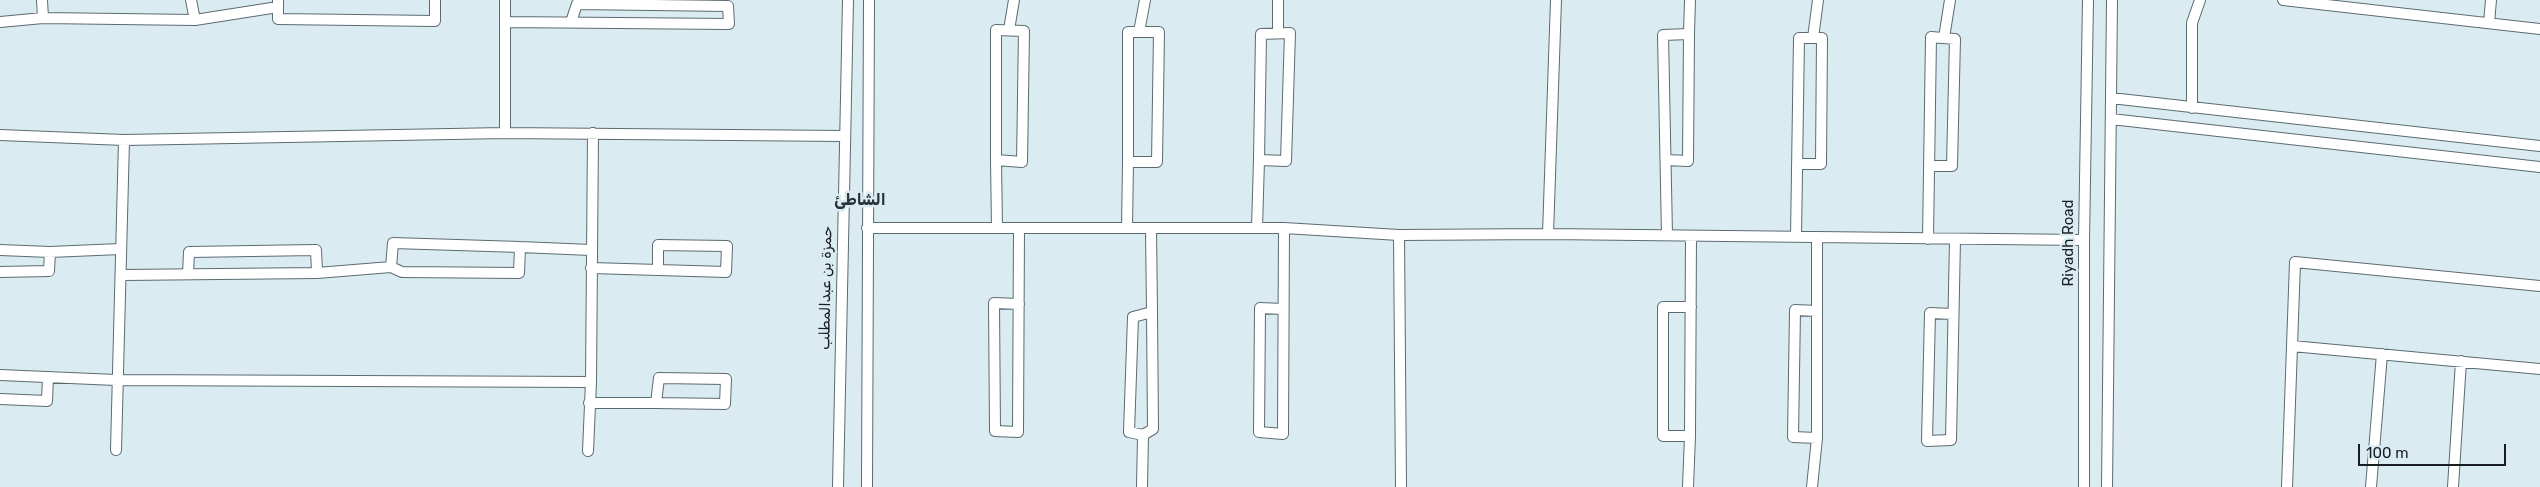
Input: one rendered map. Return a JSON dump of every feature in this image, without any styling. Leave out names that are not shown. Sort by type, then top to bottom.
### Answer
[{"type":"street","points":[[42,0],[43,18]]},
{"type":"street","points":[[191,0],[195,20]]},
{"type":"street","points":[[0,22],[43,18],[195,20],[278,3],[278,19],[435,20],[435,0]]},
{"type":"street","points":[[505,0],[505,133]]},
{"type":"street","name":"حمزة بن عبدالمطلب","points":[[838,487],[848,0]]},
{"type":"street","points":[[867,487],[869,0]]},
{"type":"street","points":[[1009,30],[1014,0]]},
{"type":"street","points":[[1139,32],[1145,0]]},
{"type":"street","points":[[1278,0],[1278,34]]},
{"type":"street","points":[[1548,234],[1556,0]]},
{"type":"street","points":[[1666,160],[1688,161],[1690,0]]},
{"type":"street","points":[[1813,38],[1818,0]]},
{"type":"street","points":[[1944,38],[1950,0]]},
{"type":"street","name":"Riyadh Road","points":[[2084,487],[2084,240],[2088,0]]},
{"type":"street","points":[[2107,487],[2112,0]]},
{"type":"street","points":[[2192,108],[2192,23],[2200,0]]},
{"type":"street","points":[[2284,0],[2540,29]]},
{"type":"street","points":[[2489,23],[2492,0]]},
{"type":"street","points":[[505,22],[729,24],[728,6],[577,4],[572,22]]},
{"type":"street","points":[[996,160],[1022,162],[1024,30],[996,30],[996,160],[997,228]]},
{"type":"street","points":[[1127,228],[1128,32],[1159,32],[1157,162],[1128,162]]},
{"type":"street","points":[[1258,228],[1259,160],[1261,34],[1290,34],[1286,161],[1259,160]]},
{"type":"street","points":[[1667,235],[1663,34],[1689,34]]},
{"type":"street","points":[[1928,239],[1931,37],[1955,39],[1952,166],[1930,166]]},
{"type":"street","points":[[1796,237],[1797,164],[1799,38],[1822,38],[1821,164],[1797,164]]},
{"type":"street","points":[[2111,98],[2540,146]]},
{"type":"street","points":[[2111,119],[2540,167]]},
{"type":"street","points":[[0,135],[124,140],[505,133],[844,136]]},
{"type":"street","points":[[588,451],[589,403],[592,382],[591,250],[593,134]]},
{"type":"street","points":[[116,450],[116,380],[122,275],[120,250],[124,140]]},
{"type":"street","points":[[867,228],[1284,228],[1399,235],[1548,234],[2084,240]]},
{"type":"street","points":[[1019,228],[1019,304],[1018,432],[995,431],[994,303],[1019,304]]},
{"type":"street","points":[[1143,436],[1152,429],[1151,228]]},
{"type":"street","points":[[1284,228],[1284,309],[1282,434],[1259,432],[1260,308],[1284,309]]},
{"type":"street","points":[[1399,235],[1401,487]]},
{"type":"street","points":[[1688,487],[1691,236]]},
{"type":"street","points":[[1812,487],[1817,438],[1817,237]]},
{"type":"street","points":[[1953,314],[1930,313],[1927,441],[1951,440],[1955,239]]},
{"type":"street","points":[[391,267],[393,243],[591,250]]},
{"type":"street","points":[[591,268],[658,270],[726,272],[727,246],[658,245],[658,270]]},
{"type":"street","points":[[122,275],[317,273],[391,267],[402,272],[518,273],[520,247]]},
{"type":"street","points":[[0,250],[50,252],[120,250]]},
{"type":"street","points":[[188,274],[189,252],[316,250],[317,273]]},
{"type":"street","points":[[0,272],[50,272],[50,252]]},
{"type":"street","points":[[2287,487],[2294,262],[2540,286]]},
{"type":"street","points":[[1690,436],[1663,436],[1663,307],[1691,308]]},
{"type":"street","points":[[1817,311],[1795,310],[1793,437],[1817,438]]},
{"type":"street","points":[[1143,436],[1129,432],[1133,317],[1152,312]]},
{"type":"street","points":[[2292,346],[2540,369]]},
{"type":"street","points":[[2371,487],[2382,354]]},
{"type":"street","points":[[2453,487],[2461,361]]},
{"type":"street","points":[[0,375],[116,380],[592,382]]},
{"type":"street","points":[[0,399],[47,401],[48,377]]},
{"type":"street","points":[[589,403],[656,404],[725,404],[726,378],[659,378],[656,404]]},
{"type":"street","points":[[1142,487],[1143,436]]},
{"type":"district","name":"الشاطئ","points":[[860,200]]}]
